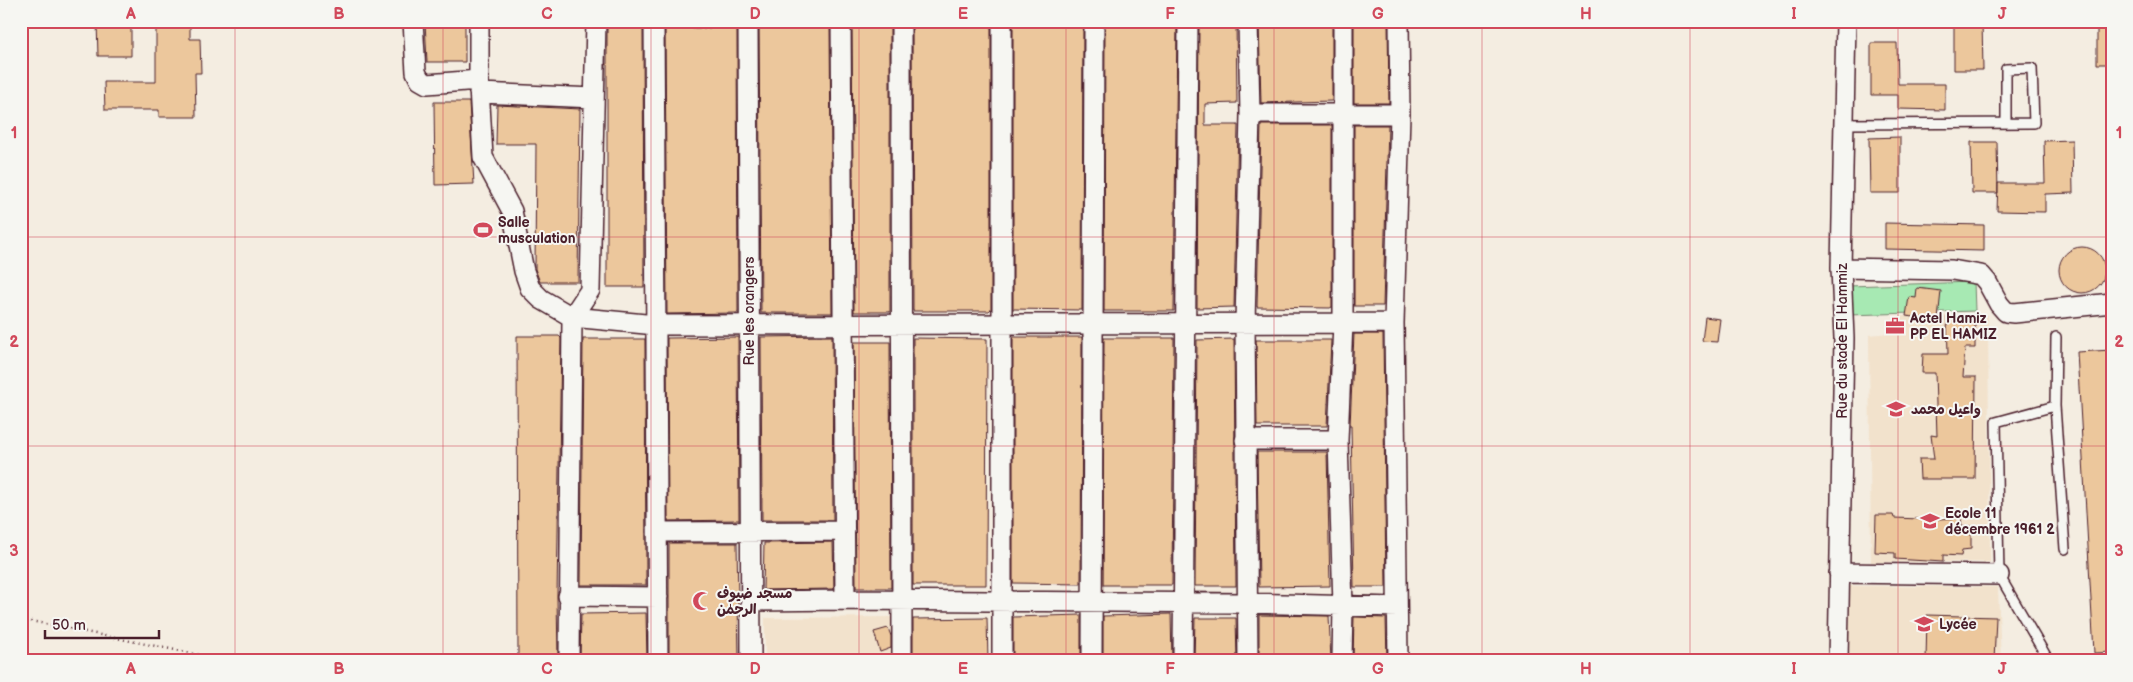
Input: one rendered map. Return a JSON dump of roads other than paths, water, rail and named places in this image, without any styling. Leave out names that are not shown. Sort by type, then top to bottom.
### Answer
[{"type":"street","points":[[413,21],[416,72],[420,80],[427,84],[479,86],[594,98]]},
{"type":"street","points":[[479,21],[479,86],[483,157],[512,211],[524,271],[530,288],[541,300],[572,317],[656,325],[1394,323]]},
{"type":"street","points":[[568,661],[572,317],[590,290],[596,21]]},
{"type":"street","points":[[654,21],[658,661]]},
{"type":"street","name":"Rue les orangers","points":[[748,21],[751,661]]},
{"type":"street","points":[[841,21],[845,600]]},
{"type":"street","points":[[901,21],[902,661]]},
{"type":"street","points":[[1002,21],[1002,661]]},
{"type":"street","points":[[1092,661],[1094,21]]},
{"type":"street","points":[[1183,661],[1188,21]]},
{"type":"street","points":[[1248,21],[1250,114],[1245,323],[1248,661]]},
{"type":"street","points":[[1342,661],[1343,606],[1338,440],[1343,323],[1343,21]]},
{"type":"street","points":[[1398,661],[1394,323],[1400,114],[1399,21]]},
{"type":"street","name":"Rue du stade El Hammiz","points":[[1838,661],[1844,338],[1841,268],[1846,21]]},
{"type":"street","points":[[1250,114],[1400,114]]},
{"type":"street","points":[[1841,268],[1968,272],[1981,275],[2006,312],[2014,313],[2112,303]]},
{"type":"street","points":[[1245,440],[1338,440]]},
{"type":"street","points":[[658,532],[845,531]]},
{"type":"street","points":[[1839,573],[1999,575]]},
{"type":"street","points":[[568,596],[658,597]]},
{"type":"street","points":[[751,601],[1246,603],[1397,607]]},
{"type":"lane","points":[[1844,124],[2006,123],[2034,122],[2032,68],[2006,69],[2006,123]]},
{"type":"lane","points":[[2056,337],[2055,406],[2065,549]]},
{"type":"lane","points":[[2049,661],[1999,575],[1996,422],[2055,406]]},
{"type":"place","name":"Salle musculation","points":[[483,230]]},
{"type":"place","name":"Actel Hamiz PP EL HAMIZ","points":[[1895,326]]},
{"type":"place","name":"واعيل محمد","points":[[1896,409]]},
{"type":"place","name":"Ecole 11 décembre 1961 2","points":[[1930,521]]},
{"type":"place","name":"مسجد ضيوف الرحمٰن","points":[[702,601]]},
{"type":"place","name":"Lycée","points":[[1924,624]]}]
